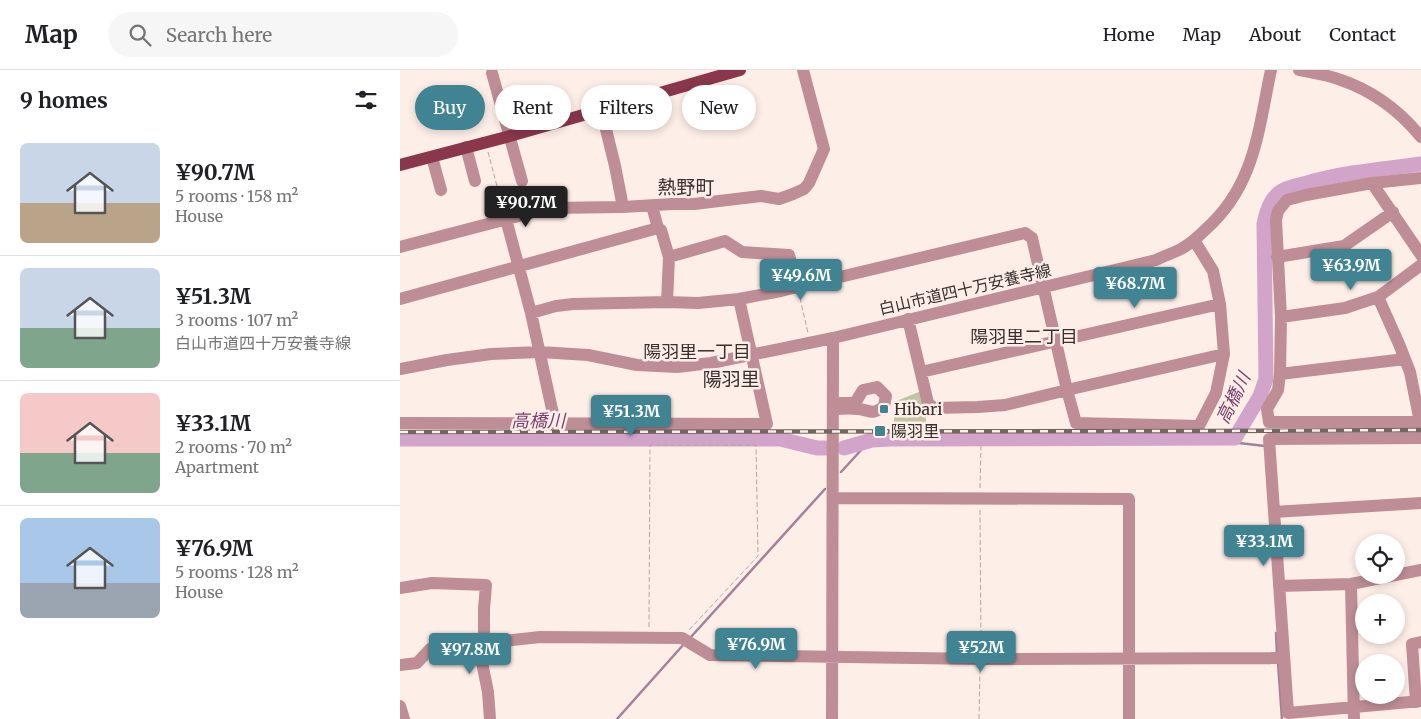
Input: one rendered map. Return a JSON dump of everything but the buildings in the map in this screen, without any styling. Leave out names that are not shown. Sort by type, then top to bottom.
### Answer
[{"type":"main road","points":[[672,89],[740,70]]},
{"type":"main road","points":[[400,165],[581,115]]},
{"type":"street","points":[[400,247],[549,208],[652,206],[694,204],[761,196],[779,199],[786,197],[804,189],[809,183],[824,149],[803,70]]},
{"type":"street","name":"白山市道四十万安養寺線","points":[[400,369],[491,354],[540,352],[588,355],[637,365],[677,367],[711,363],[833,338],[1144,264],[1181,249],[1194,240],[1213,224],[1238,191],[1253,155],[1271,70]]},
{"type":"street","points":[[1299,70],[1339,79],[1368,92],[1398,112],[1421,137]]},
{"type":"street","points":[[492,73],[522,181]]},
{"type":"street","points":[[606,130],[623,207]]},
{"type":"street","points":[[466,148],[475,181]]},
{"type":"street","points":[[432,157],[441,190]]},
{"type":"street","points":[[1378,297],[1410,372],[1421,422],[1269,422],[1267,409],[1278,390],[1280,374],[1281,317],[1276,220],[1278,211],[1287,200],[1306,195],[1372,183],[1421,178]]},
{"type":"street","points":[[1372,183],[1421,255]]},
{"type":"street","points":[[652,206],[668,257],[667,302]]},
{"type":"street","points":[[1277,257],[1344,246],[1393,212]]},
{"type":"street","points":[[506,219],[532,313],[555,423]]},
{"type":"street","points":[[400,299],[658,228]]},
{"type":"street","points":[[532,313],[556,306],[573,304],[698,302],[740,299],[1025,233],[1032,238],[1076,423],[1199,426],[1216,393],[1224,354],[1220,304],[1213,272],[1194,240]]},
{"type":"street","points":[[668,257],[725,241],[742,252],[789,255],[798,287]]},
{"type":"street","points":[[1281,317],[1345,308],[1378,297],[1421,265]]},
{"type":"street","points":[[400,423],[767,424],[740,299]]},
{"type":"street","points":[[921,372],[1220,304]]},
{"type":"street","points":[[908,319],[928,403],[934,408],[1005,405],[1224,354]]},
{"type":"street","points":[[832,719],[833,338]]},
{"type":"street","points":[[1280,374],[1405,359]]},
{"type":"street","points":[[1420,440],[1269,439],[1279,586],[1280,658],[1288,713],[1354,713],[1419,702],[1412,644],[1421,642]]},
{"type":"street","points":[[833,498],[1129,499],[1129,719]]},
{"type":"street","points":[[1274,512],[1421,503]]},
{"type":"street","points":[[1279,586],[1351,584],[1421,570]]},
{"type":"street","points":[[400,588],[432,583],[486,585],[484,643],[479,648],[488,692],[490,719]]},
{"type":"street","points":[[1351,584],[1354,713]]},
{"type":"street","points":[[400,665],[417,663],[430,649],[540,637],[648,637],[685,640],[710,655],[981,659],[1280,658]]},
{"type":"street","points":[[400,706],[404,719]]},
{"type":"path","points":[[486,142],[506,219]]},
{"type":"path","points":[[798,287],[810,343]]},
{"type":"path","points":[[648,637],[650,445],[756,445],[758,556],[685,640]]},
{"type":"path","points":[[980,719],[981,445]]},
{"type":"green space","points":[[921,391],[927,425],[894,425],[894,402]]},
{"type":"waterway","name":"高橋川","points":[[844,448],[872,440],[890,439],[1235,438],[1260,396],[1266,379],[1264,224],[1267,211],[1273,199],[1285,189],[1321,179],[1364,171],[1421,164]]},
{"type":"waterway","points":[[1235,438],[1239,443],[1265,446]]},
{"type":"waterway","name":"高橋川","points":[[400,439],[780,439],[817,448],[825,448]]},
{"type":"waterway","points":[[841,472],[872,440]]},
{"type":"waterway","points":[[690,638],[825,489]]},
{"type":"waterway","points":[[1276,633],[1277,655]]},
{"type":"waterway","points":[[617,719],[684,644]]},
{"type":"waterway","points":[[1278,663],[1282,719]]},
{"type":"railway","points":[[400,432],[1421,430]]},
{"type":"place","name":"Hibari","points":[[884,409]]},
{"type":"place","name":"陽羽里","points":[[880,431]]},
{"type":"district","name":"熱野町","points":[[686,187]]},
{"type":"district","name":"陽羽里二丁目","points":[[1024,336]]},
{"type":"district","name":"陽羽里一丁目","points":[[697,351]]},
{"type":"district","name":"陽羽里","points":[[731,379]]}]
